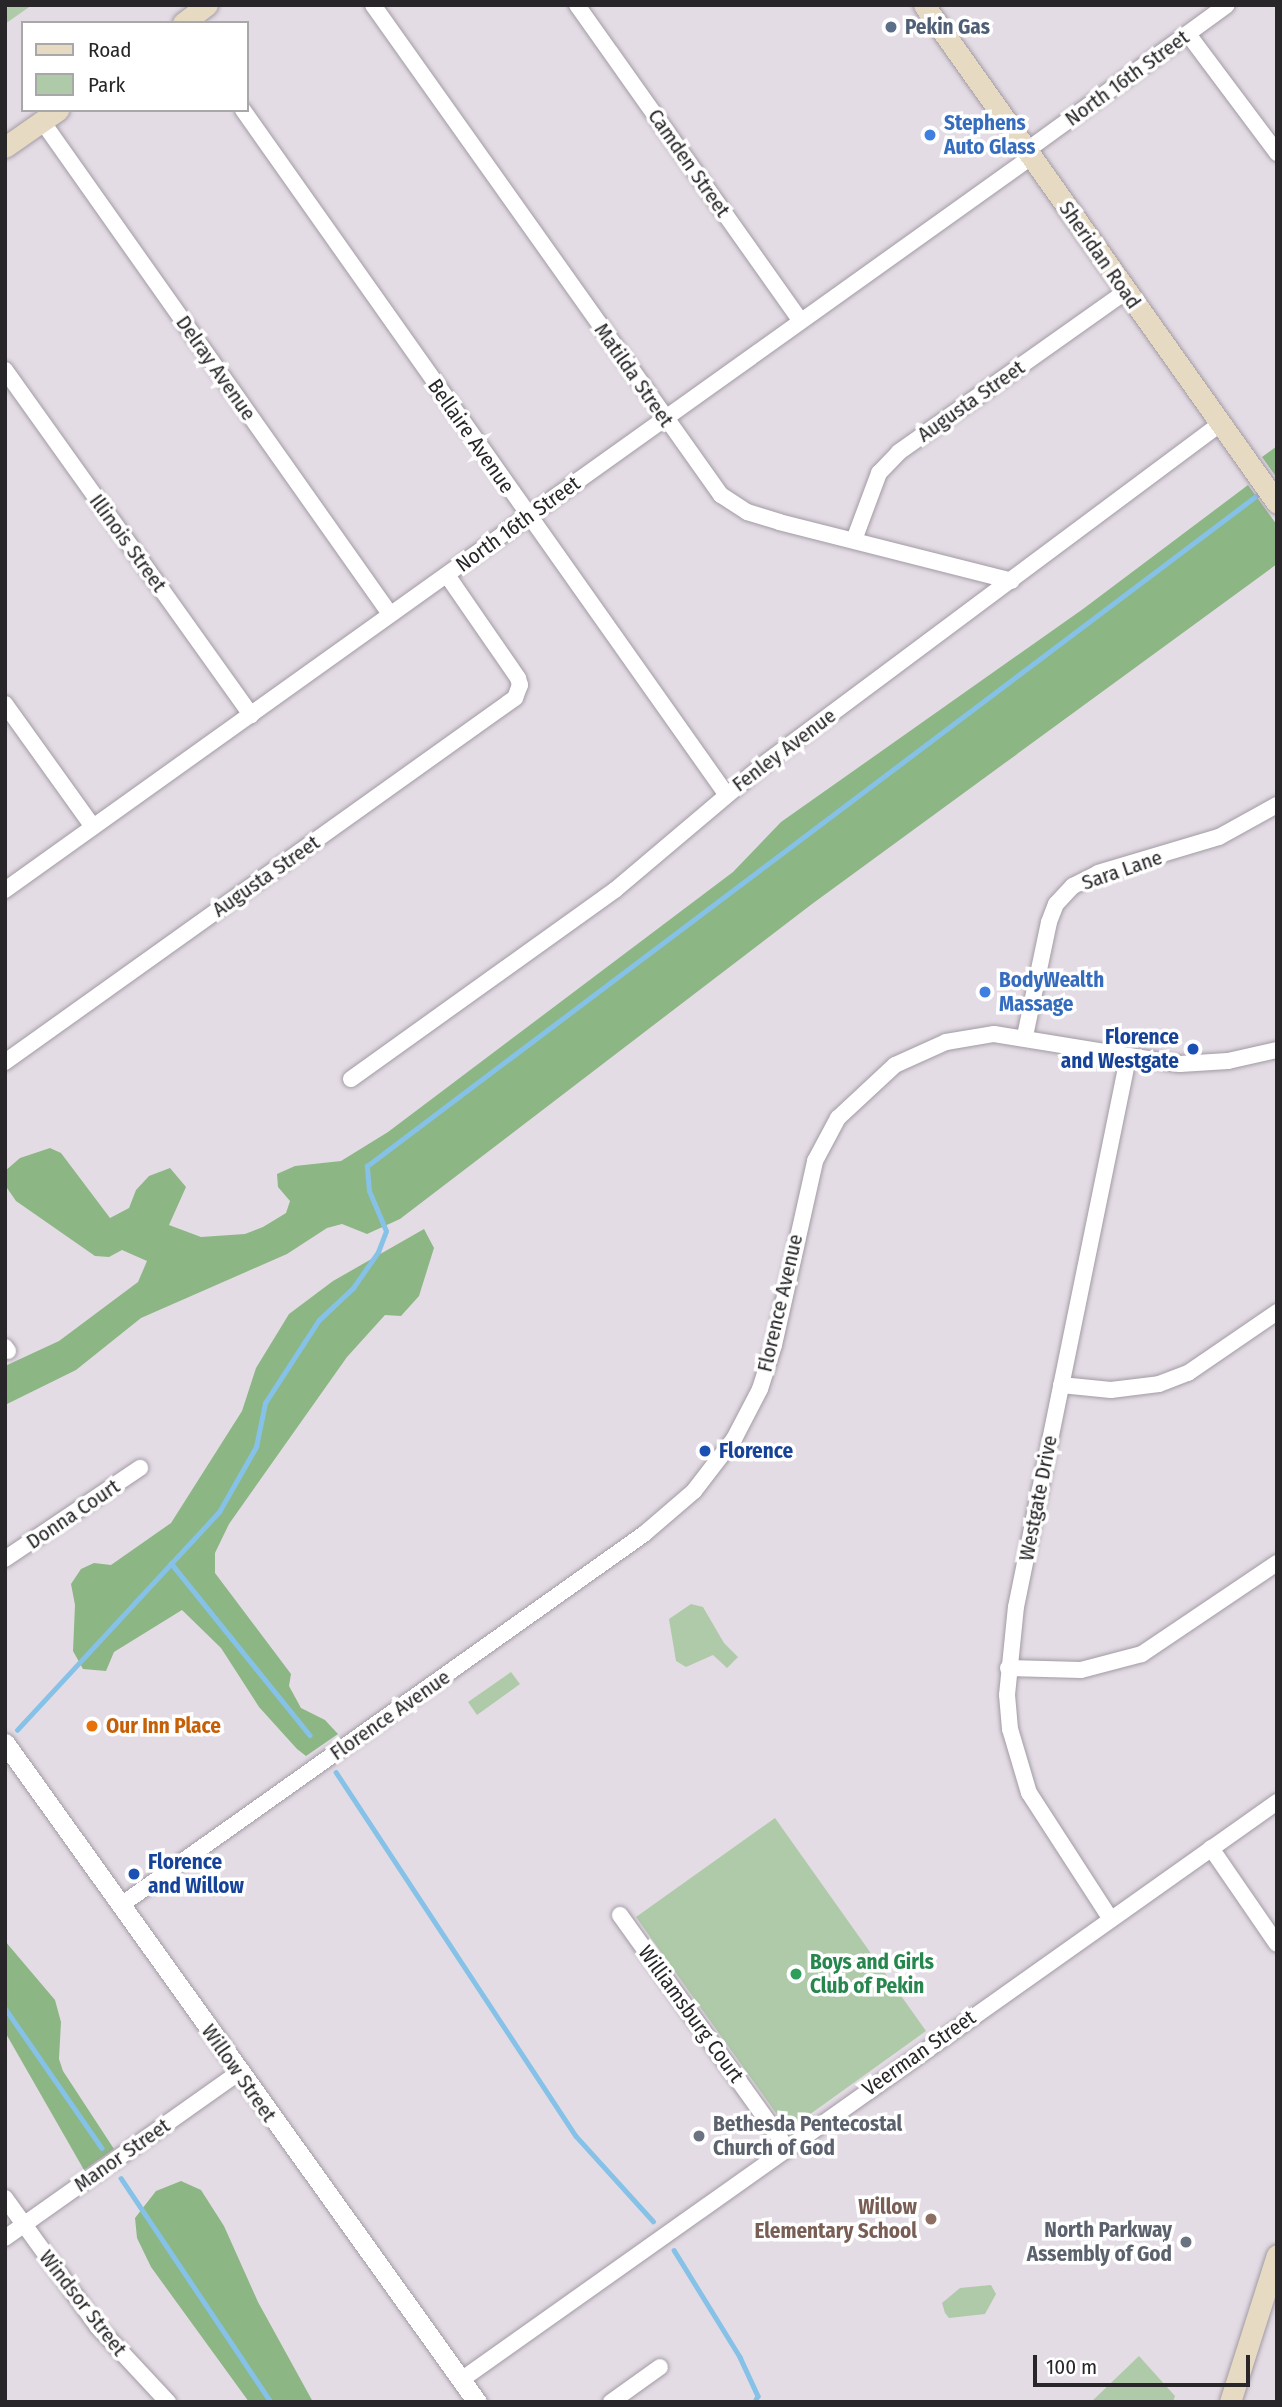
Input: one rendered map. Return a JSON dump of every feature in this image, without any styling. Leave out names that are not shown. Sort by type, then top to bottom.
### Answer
[{"type":"main road","points":[[186,21],[207,5]]},
{"type":"main road","name":"Sheridan Road","points":[[924,5],[1277,503]]},
{"type":"main road","points":[[5,147],[50,116]]},
{"type":"main road","points":[[1230,2402],[1277,2255]]},
{"type":"street","name":"Matilda Street","points":[[373,5],[708,481],[738,507],[1012,581]]},
{"type":"street","name":"Camden Street","points":[[578,5],[801,321]]},
{"type":"street","name":"North 16th Street","points":[[5,890],[801,321],[1227,5]]},
{"type":"street","points":[[1188,34],[1277,153]]},
{"type":"street","name":"Bellaire Avenue","points":[[244,112],[726,794]]},
{"type":"street","name":"Delray Avenue","points":[[50,116],[390,614]]},
{"type":"street","name":"Augusta Street","points":[[854,540],[879,473],[899,452],[1126,291]]},
{"type":"street","name":"Illinois Street","points":[[5,370],[251,715]]},
{"type":"street","name":"Fenley Avenue","points":[[351,1079],[615,890],[726,794],[1220,424]]},
{"type":"street","name":"Augusta Street","points":[[5,1062],[510,702],[520,685],[447,575]]},
{"type":"street","points":[[5,704],[93,827]]},
{"type":"street","name":"Sara Lane","points":[[1025,1036],[1049,922],[1056,904],[1073,886],[1098,873],[1219,837],[1277,805]]},
{"type":"street","name":"Florence Avenue","points":[[121,1905],[633,1542],[694,1492],[734,1439],[760,1389],[774,1345],[808,1181],[838,1118],[866,1087],[921,1050],[977,1035],[1025,1036],[1128,1058],[1196,1064],[1277,1050]]},
{"type":"street","name":"Westgate Drive","points":[[1110,1918],[1029,1793],[1010,1729],[1008,1668],[1061,1385],[1128,1058]]},
{"type":"street","points":[[1061,1385],[1125,1390],[1160,1384],[1218,1354],[1277,1312]]},
{"type":"street","name":"Donna Court","points":[[5,1559],[140,1468]]},
{"type":"street","points":[[1008,1668],[1081,1670],[1142,1654],[1277,1563]]},
{"type":"street","name":"Willow Street","points":[[5,1743],[238,2073],[477,2402]]},
{"type":"street","name":"Veerman Street","points":[[461,2380],[1277,1802]]},
{"type":"street","points":[[1211,1848],[1277,1944]]},
{"type":"street","name":"Williamsburg Court","points":[[620,1915],[787,2148]]},
{"type":"street","name":"Manor Street","points":[[5,2238],[238,2073]]},
{"type":"street","name":"Windsor Street","points":[[5,2198],[98,2327],[169,2402]]},
{"type":"street","points":[[611,2402],[660,2367]]},
{"type":"green space","points":[[11,5],[32,5],[5,24],[5,9]]},
{"type":"green space","points":[[1277,446],[1277,478],[1262,457]]},
{"type":"green space","points":[[1248,485],[1277,525],[1277,564],[812,904],[400,1219],[367,1234],[342,1224],[327,1228],[287,1254],[141,1318],[76,1370],[5,1405],[5,1366],[59,1341],[138,1282],[147,1261],[122,1250],[109,1257],[95,1256],[16,1201],[7,1188],[5,1171],[20,1158],[50,1148],[61,1153],[110,1218],[129,1208],[136,1190],[149,1176],[170,1168],[186,1187],[169,1225],[201,1237],[245,1234],[263,1227],[286,1213],[290,1201],[278,1187],[277,1174],[295,1166],[341,1161],[388,1132],[733,872],[781,822],[1083,609]]},
{"type":"green space","points":[[424,1229],[434,1248],[419,1296],[401,1316],[385,1315],[347,1357],[229,1524],[215,1553],[215,1573],[291,1674],[289,1686],[301,1708],[325,1720],[338,1734],[306,1756],[297,1749],[259,1707],[221,1648],[182,1610],[114,1652],[106,1671],[83,1669],[73,1651],[75,1605],[71,1584],[81,1569],[94,1563],[111,1565],[171,1523],[242,1411],[256,1368],[289,1314],[333,1281]]},
{"type":"green space","points":[[691,1604],[703,1607],[724,1643],[738,1657],[727,1668],[713,1655],[686,1667],[676,1661],[669,1619]]},
{"type":"green space","points":[[511,1672],[520,1684],[477,1715],[468,1702]]},
{"type":"green space","points":[[775,1818],[926,2031],[788,2130],[636,1917]]},
{"type":"green space","points":[[5,1941],[55,2000],[61,2022],[59,2059],[63,2071],[114,2149],[84,2170],[5,2032]]},
{"type":"green space","points":[[181,2181],[201,2190],[224,2226],[258,2302],[313,2402],[249,2402],[151,2267],[137,2238],[135,2218],[156,2191]]},
{"type":"green space","points":[[991,2285],[996,2294],[985,2314],[949,2318],[945,2313],[942,2303],[960,2288]]},
{"type":"green space","points":[[1139,2356],[1175,2396],[1173,2402],[1091,2402]]},
{"type":"waterway","points":[[17,1730],[219,1512],[256,1447],[265,1403],[319,1320],[353,1288],[378,1252],[386,1231],[369,1191],[367,1166],[1256,496]]},
{"type":"waterway","points":[[171,1563],[310,1735]]},
{"type":"waterway","points":[[336,1772],[576,2136],[653,2221]]},
{"type":"waterway","points":[[5,2008],[102,2148]]},
{"type":"waterway","points":[[121,2178],[271,2402]]},
{"type":"waterway","points":[[674,2250],[740,2357],[758,2396],[755,2402]]},
{"type":"place","name":"Pekin Gas","points":[[891,27]]},
{"type":"place","name":"Stephens Auto Glass","points":[[930,135]]},
{"type":"place","name":"BodyWealth Massage","points":[[985,992]]},
{"type":"place","name":"Florence and Westgate","points":[[1193,1049]]},
{"type":"place","name":"Florence","points":[[705,1451]]},
{"type":"place","name":"Our Inn Place","points":[[92,1726]]},
{"type":"place","name":"Florence and Willow","points":[[134,1874]]},
{"type":"place","name":"Boys and Girls Club of Pekin","points":[[796,1974]]},
{"type":"place","name":"Bethesda Pentecostal Church of God","points":[[699,2136]]},
{"type":"place","name":"Willow Elementary School","points":[[931,2219]]},
{"type":"place","name":"North Parkway Assembly of God","points":[[1186,2242]]}]
